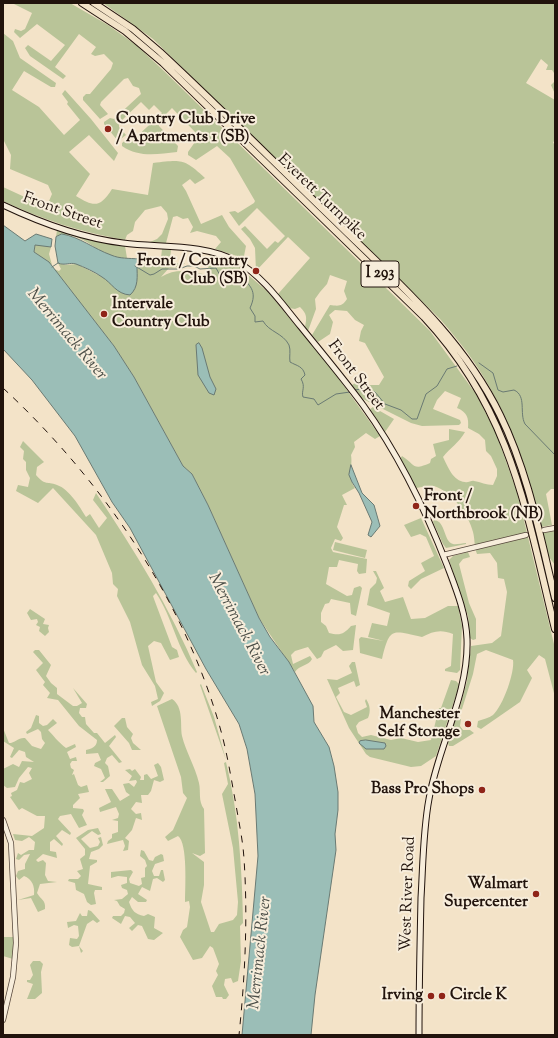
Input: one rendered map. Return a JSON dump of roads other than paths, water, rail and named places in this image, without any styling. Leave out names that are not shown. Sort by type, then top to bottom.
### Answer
[{"type":"highway","name":"Everett Turnpike","points":[[82,3],[125,31],[163,63],[424,317],[456,356],[480,391],[508,449],[524,504],[555,629]]},
{"type":"highway","name":"Everett Turnpike","points":[[94,3],[127,25],[160,52],[401,286],[454,342],[475,371],[493,402],[514,447],[529,495],[555,598]]},
{"type":"main road","name":"Front Street","points":[[3,205],[54,226],[83,235],[121,243],[210,252],[230,258],[246,268],[270,290],[364,406],[402,468],[443,555],[461,603],[467,642],[463,678],[440,756]]},
{"type":"main road","name":"West River Road","points":[[419,1035],[424,832],[430,792],[440,756]]},
{"type":"street","points":[[544,530],[555,528]]},
{"type":"street","points":[[443,555],[526,535]]},
{"type":"street","points":[[3,820],[11,842],[16,943],[13,977],[3,1020]]},
{"type":"water","name":"Merrimack River","points":[[3,225],[25,241],[36,234],[52,239],[51,247],[35,245],[34,252],[49,262],[114,346],[134,377],[183,466],[192,474],[208,505],[259,618],[270,637],[289,662],[313,706],[314,722],[329,747],[338,792],[338,810],[335,834],[336,850],[315,995],[311,1035],[242,1035],[258,856],[255,794],[247,749],[239,724],[206,669],[130,528],[112,502],[75,436],[32,380],[3,349]]},
{"type":"water","points":[[62,234],[75,238],[114,256],[139,259],[140,263],[137,266],[137,281],[133,292],[130,295],[121,293],[106,279],[76,264],[58,263],[55,246],[56,237]]},
{"type":"water","points":[[199,343],[202,348],[210,377],[216,389],[214,395],[209,393],[198,375],[196,345]]},
{"type":"water","points":[[351,465],[362,493],[374,505],[380,526],[371,537],[368,535],[372,522],[349,475]]},
{"type":"water","points":[[366,740],[385,743],[386,746],[384,749],[366,749],[359,743],[360,741]]},
{"type":"waterway","points":[[52,267],[58,263]]},
{"type":"waterway","points":[[135,266],[150,275],[162,269],[179,269],[187,266],[194,266],[200,269],[216,268],[221,277],[224,278],[231,273],[238,274],[252,289],[253,297],[250,308],[255,316],[255,322],[263,321],[269,328],[283,338],[290,347],[290,362],[303,370],[305,375],[301,379],[303,384],[303,397],[314,399],[318,405],[336,394],[350,392]]},
{"type":"waterway","points":[[479,363],[493,373],[498,390],[503,392],[514,390],[518,393],[522,400],[523,420],[525,424],[555,455]]},
{"type":"waterway","points":[[355,390],[361,389],[375,392],[385,404],[401,410],[412,419],[417,419],[426,394],[437,386],[447,369],[457,366]]},
{"type":"railway","points":[[3,388],[39,423],[72,460],[104,500],[134,542],[160,585],[183,630],[203,677],[219,724],[229,764],[241,832],[246,903],[243,991],[239,1035]]},
{"type":"place","name":"Country Club Drive / Apartments 1 (SB)","points":[[108,129]]},
{"type":"place","name":"Front / Country Club (SB)","points":[[256,271]]},
{"type":"place","name":"Intervale Country Club","points":[[104,314]]},
{"type":"place","name":"Front / Northbrook (NB)","points":[[416,506]]},
{"type":"place","name":"Manchester Self Storage","points":[[468,724]]},
{"type":"place","name":"Bass Pro Shops","points":[[482,790]]},
{"type":"place","name":"Walmart Supercenter","points":[[536,894]]},
{"type":"place","name":"Irving","points":[[431,996]]},
{"type":"place","name":"Circle K","points":[[442,996]]}]
